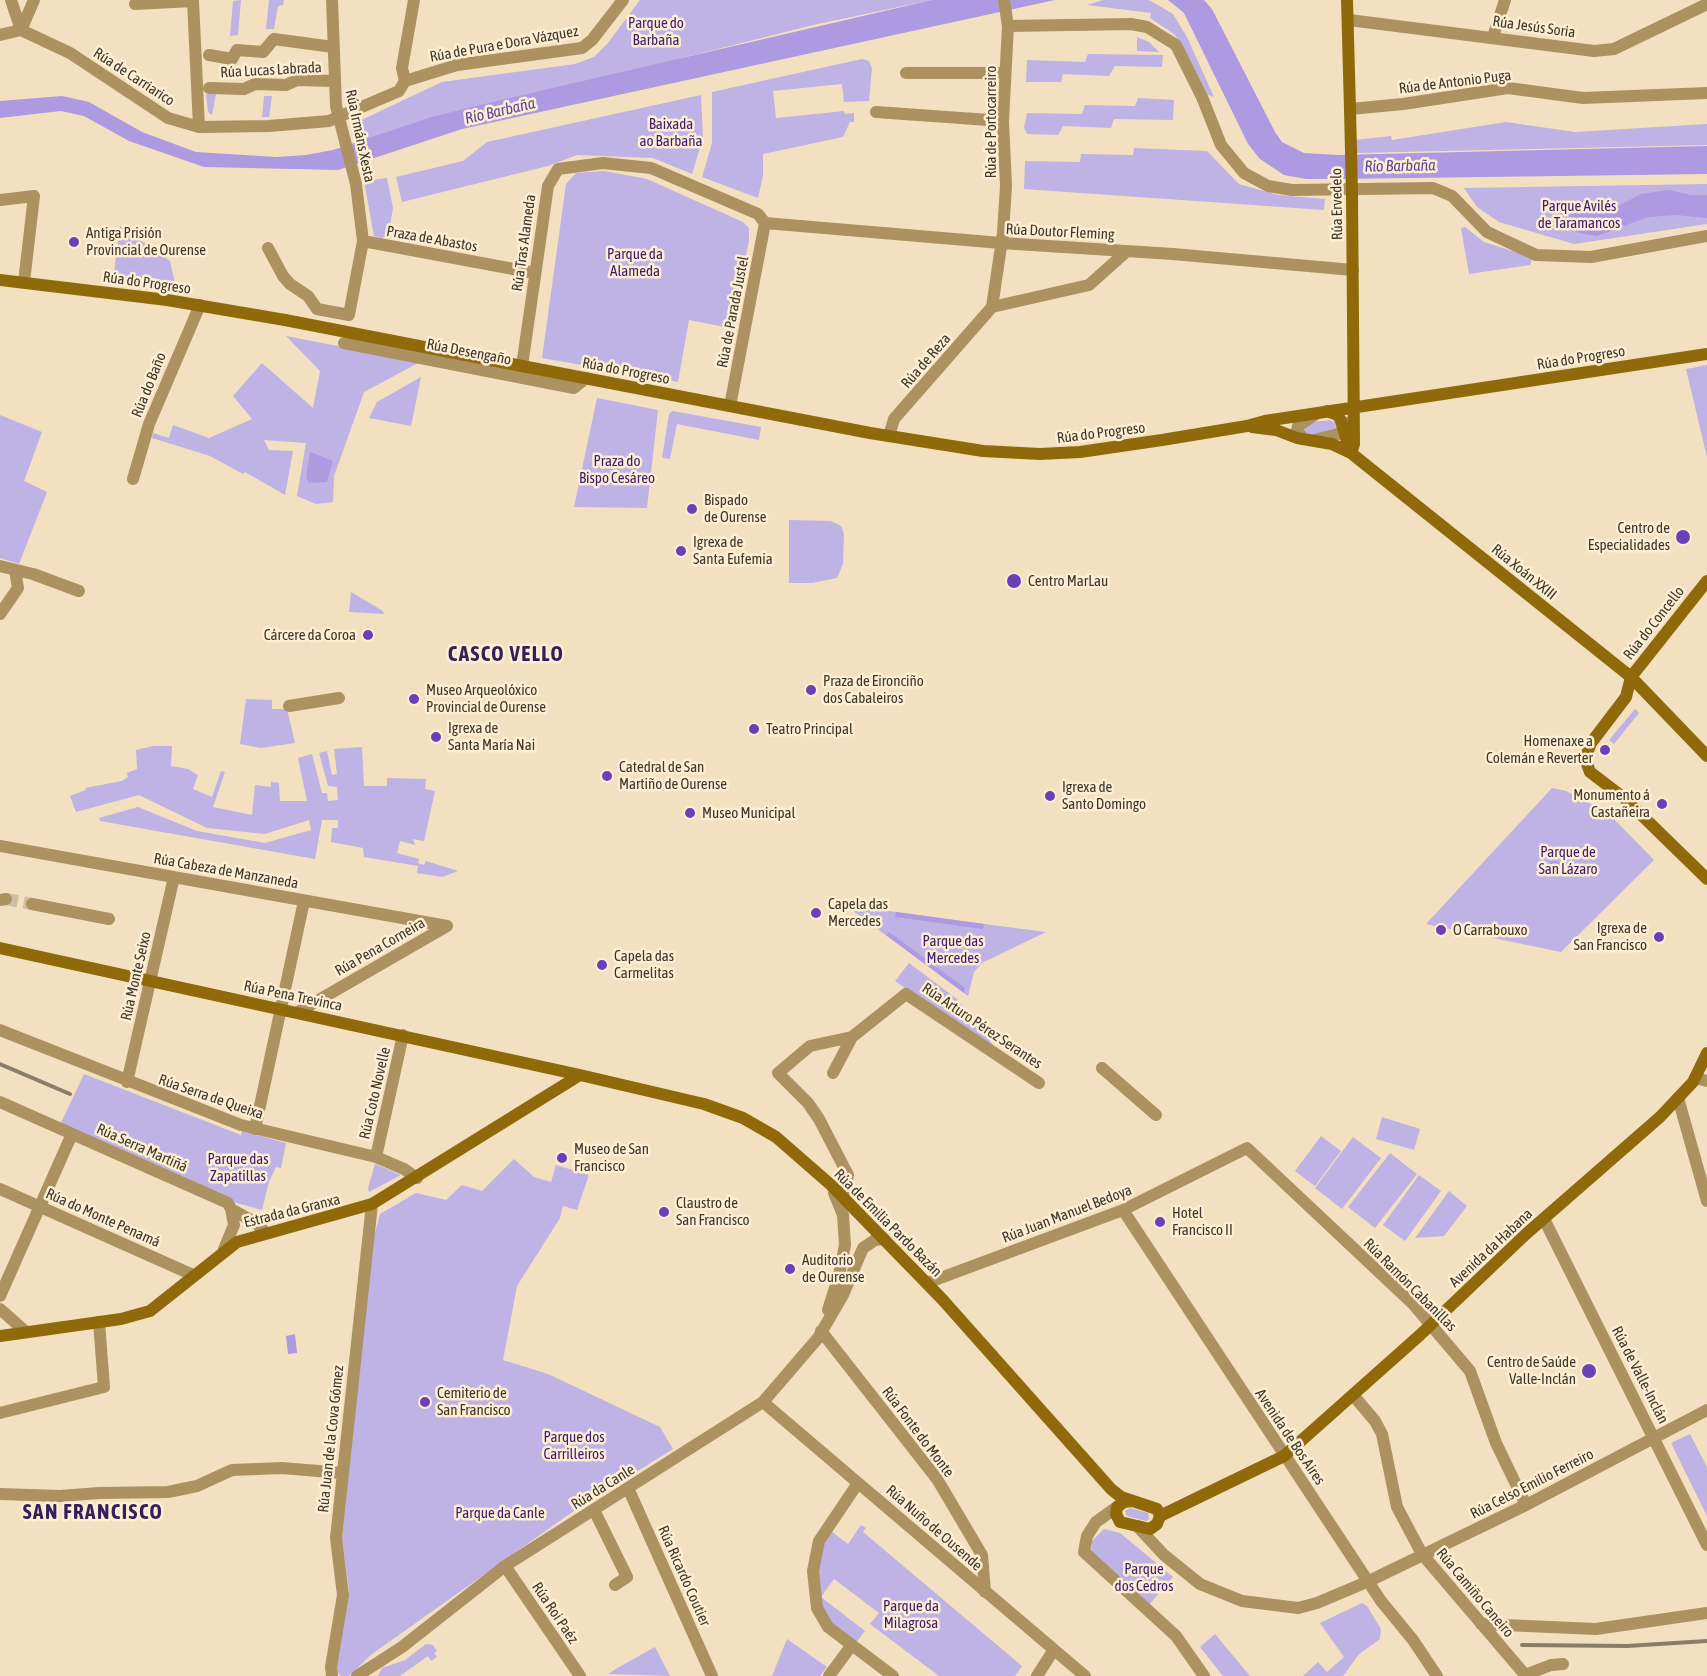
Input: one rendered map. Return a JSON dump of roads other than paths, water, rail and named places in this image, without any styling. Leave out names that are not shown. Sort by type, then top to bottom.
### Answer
[{"type":"street","points":[[10,0],[21,30]]},
{"type":"street","points":[[21,30],[34,0]]},
{"type":"street","name":"Rúa Irmáns Xesta","points":[[332,0],[334,81],[345,119],[363,242]]},
{"type":"street","points":[[405,81],[402,68],[414,0]]},
{"type":"street","name":"Rúa de Pura e Dora Vázquez","points":[[345,119],[399,90],[405,81],[457,65],[582,48],[592,40],[623,0]]},
{"type":"street","name":"Rúa Ervedelo","points":[[1347,0],[1350,108],[1358,191],[1353,270],[1353,412]]},
{"type":"street","points":[[1493,37],[1505,0]]},
{"type":"street","points":[[135,4],[194,1],[199,127]]},
{"type":"street","name":"Rúa Jesús Soria","points":[[1348,20],[1594,51],[1614,49],[1707,4]]},
{"type":"street","name":"Rúa de Portocarreiro","points":[[1001,243],[1006,162],[1003,121],[1008,26],[1005,6]]},
{"type":"street","points":[[1008,26],[1131,24],[1147,27],[1176,45],[1202,97],[1221,145],[1244,172],[1268,186],[1292,190],[1358,191],[1434,188],[1452,196],[1487,232],[1536,255],[1591,257],[1707,236]]},
{"type":"street","points":[[0,36],[21,30]]},
{"type":"street","name":"Rúa de Carriarico","points":[[21,30],[70,53],[168,118],[199,127],[269,126],[345,119]]},
{"type":"street","points":[[208,55],[232,59],[237,50],[263,52],[274,39],[333,46]]},
{"type":"street","points":[[906,73],[1005,73]]},
{"type":"street","name":"Rúa Lucas Labrada","points":[[209,88],[244,89],[255,84],[286,85],[297,80],[334,81]]},
{"type":"street","name":"Rúa de Antonio Puga","points":[[1350,108],[1403,104],[1508,88],[1583,98],[1707,93]]},
{"type":"street","points":[[876,112],[1003,121]]},
{"type":"street","name":"Rúa Tras Alameda","points":[[522,366],[548,186],[558,169],[565,166],[603,163],[651,168],[759,214],[765,223]]},
{"type":"street","points":[[0,200],[34,196],[24,282]]},
{"type":"street","name":"Rúa Doutor Fleming","points":[[765,223],[1353,270]]},
{"type":"street","name":"Rúa de Parada Justel","points":[[730,406],[765,223]]},
{"type":"street","name":"Praza de Abastos","points":[[268,248],[290,284],[308,296],[317,309],[349,315],[363,242],[535,273]]},
{"type":"street","points":[[1001,243],[992,308],[1089,285],[1127,251]]},
{"type":"street","name":"Rúa do Progreso","points":[[0,280],[200,305],[889,436],[983,451],[1052,454],[1080,452],[1324,412],[1353,412],[1707,354]]},
{"type":"street","name":"Rúa do Baño","points":[[133,479],[149,424],[200,305]]},
{"type":"street","name":"Rúa de Reza","points":[[889,436],[894,418],[992,308]]},
{"type":"street","name":"Rúa Desengaño","points":[[344,343],[574,388],[586,378]]},
{"type":"street","points":[[1351,453],[1344,430],[1338,415],[1324,412],[1305,419],[1298,427],[1309,440],[1344,430],[1353,412]]},
{"type":"street","points":[[1351,453],[1354,444],[1353,412]]},
{"type":"street","name":"Rúa do Progreso","points":[[1247,426],[1276,430],[1309,440]]},
{"type":"street","name":"Rúa Xoán XXIII","points":[[1309,440],[1351,453],[1631,677],[1707,756]]},
{"type":"street","points":[[0,566],[80,591]]},
{"type":"street","points":[[0,614],[18,588],[15,570]]},
{"type":"street","name":"Rúa do Concello","points":[[1707,581],[1631,677],[1626,697],[1591,743],[1585,764],[1595,776],[1624,798],[1675,845],[1707,879]]},
{"type":"street","name":"Rúa Xoán XXIII","points":[[1626,697],[1637,696],[1660,715],[1674,720]]},
{"type":"street","points":[[289,706],[339,698]]},
{"type":"street","name":"Rúa Cabeza de Manzaneda","points":[[0,846],[447,926]]},
{"type":"street","name":"Rúa Monte Seixo","points":[[127,1082],[174,877]]},
{"type":"street","points":[[255,1129],[304,901]]},
{"type":"street","points":[[32,904],[109,919]]},
{"type":"street","name":"Rúa Pena Corneira","points":[[298,1012],[447,926]]},
{"type":"street","name":"Rúa Pena Trevinca","points":[[0,948],[151,979],[580,1075]]},
{"type":"street","name":"Rúa Arturo Pérez Serantes","points":[[833,1073],[852,1038],[906,994],[1039,1083]]},
{"type":"street","name":"Rúa Serra de Queixa","points":[[0,1030],[127,1082],[255,1129],[376,1157],[404,1169],[417,1178]]},
{"type":"street","name":"Rúa Coto Novelle","points":[[376,1157],[403,1035]]},
{"type":"street","name":"Rúa Arturo Pérez Serantes","points":[[843,1198],[848,1175],[819,1119],[778,1073],[810,1047],[852,1038]]},
{"type":"street","name":"Avenida da Habana","points":[[1161,1515],[1284,1456],[1432,1324],[1544,1219],[1623,1152],[1678,1098],[1701,1079],[1707,1053]]},
{"type":"street","points":[[1102,1068],[1156,1115]]},
{"type":"street","name":"Estrada da Granxa","points":[[0,1336],[134,1317],[150,1311],[224,1249],[247,1237],[372,1204],[580,1075]]},
{"type":"street","name":"Rúa de Emilia Pardo Bazán","points":[[580,1075],[704,1104],[743,1118],[776,1137],[831,1185],[927,1283],[1112,1489],[1121,1497],[1161,1515]]},
{"type":"street","points":[[1678,1098],[1707,1201]]},
{"type":"street","name":"Rúa Serra Martiñá","points":[[0,1102],[230,1206],[256,1223],[265,1233]]},
{"type":"street","points":[[0,1296],[72,1134]]},
{"type":"street","name":"Rúa Juan Manuel Bedoya","points":[[927,1283],[1124,1210],[1246,1148]]},
{"type":"street","name":"Rúa Ramón Cabanillas","points":[[1246,1148],[1432,1324],[1470,1371],[1496,1443],[1526,1505]]},
{"type":"street","name":"Rúa da Canle","points":[[821,1331],[839,1275],[845,1245],[843,1215],[831,1185]]},
{"type":"street","name":"Rúa do Monte Penamá","points":[[0,1189],[194,1275]]},
{"type":"street","name":"Rúa Juan de la Cova Gómez","points":[[332,1676],[331,1667],[342,1595],[336,1538],[372,1204]]},
{"type":"street","points":[[224,1249],[234,1225],[234,1215],[230,1206]]},
{"type":"street","name":"Avenida de Bos Aires","points":[[1124,1210],[1284,1456],[1437,1676]]},
{"type":"street","points":[[844,1228],[857,1216],[861,1216]]},
{"type":"street","name":"Rúa de Valle-Inclán","points":[[1544,1219],[1707,1545]]},
{"type":"street","name":"Rúa da Canle","points":[[357,1676],[402,1647],[505,1566],[763,1402],[821,1331],[843,1294],[863,1248],[875,1240],[884,1239]]},
{"type":"street","points":[[0,1309],[26,1332]]},
{"type":"street","points":[[0,1413],[104,1387],[99,1322]]},
{"type":"street","name":"Rúa Fonte do Monte","points":[[821,1331],[937,1479],[982,1555],[985,1592]]},
{"type":"street","name":"Rúa Camiño Caneiro","points":[[1353,1395],[1376,1421],[1382,1434],[1397,1507],[1422,1554],[1526,1676]]},
{"type":"street","name":"Rúa Nuño de Ousende","points":[[763,1402],[1085,1676]]},
{"type":"street","name":"Rúa Celso Emilio Ferreiro","points":[[1137,1526],[1158,1550],[1200,1584],[1242,1601],[1298,1608],[1317,1603],[1369,1581],[1526,1505],[1707,1410]]},
{"type":"street","points":[[0,1494],[60,1496],[106,1492],[168,1492],[197,1486],[232,1470],[282,1468],[342,1473]]},
{"type":"street","points":[[858,1483],[819,1541],[813,1571],[817,1608],[828,1627],[893,1676]]},
{"type":"street","name":"Rúa Ricardo Coutier","points":[[628,1488],[712,1676]]},
{"type":"street","name":"Rúa de Emilia Pardo Bazán","points":[[1112,1489],[1118,1506],[1116,1514],[1120,1522]]},
{"type":"street","points":[[1132,1501],[1118,1506],[1096,1522],[1084,1545],[1088,1558],[1176,1636],[1204,1676]]},
{"type":"street","points":[[594,1510],[627,1577],[615,1585]]},
{"type":"street","points":[[1096,1522],[1120,1522],[1150,1529],[1161,1515]]},
{"type":"street","points":[[1158,1550],[1161,1515]]},
{"type":"street","name":"Rúa Roi Paéz","points":[[505,1566],[580,1676]]},
{"type":"street","points":[[1480,1623],[1596,1629],[1707,1613]]},
{"type":"street","points":[[829,1676],[851,1646]]},
{"type":"street","points":[[1037,1676],[1053,1651]]},
{"type":"street","points":[[1526,1676],[1551,1665],[1563,1664]]},
{"type":"water","name":"Río Barbaña","points":[[932,0],[1055,0],[462,129],[338,170],[204,167],[129,141],[84,116],[61,111],[0,118],[0,101],[62,96],[89,102],[142,132],[196,152],[277,157],[306,155],[333,150],[432,117],[488,103]]},
{"type":"water","name":"Río Barbaña","points":[[1168,0],[1204,0],[1212,9],[1275,132],[1282,142],[1304,153],[1338,155],[1707,146],[1707,174],[1338,179],[1306,179],[1284,175],[1260,159],[1248,144],[1184,13]]},
{"type":"water","points":[[1669,190],[1691,195],[1707,195],[1707,218],[1676,215],[1648,217],[1597,236],[1578,233],[1569,222],[1570,212],[1579,201],[1590,200],[1605,209],[1613,209],[1641,194]]},
{"type":"water","points":[[310,452],[333,461],[327,482],[309,483],[306,478]]},
{"type":"water","points":[[1554,861],[1560,863],[1562,869],[1560,875],[1554,877],[1548,875],[1546,869],[1548,863]]},
{"type":"water","points":[[896,912],[984,924],[983,929],[895,917]]},
{"type":"water","points":[[889,932],[965,988],[964,993],[886,935]]},
{"type":"water","points":[[295,1334],[297,1353],[288,1354],[286,1336]]},
{"type":"tunnel","points":[[6,899],[32,904]]},
{"type":"railway","points":[[0,1064],[70,1094]]},
{"type":"railway","points":[[1522,1645],[1627,1646],[1707,1641]]},
{"type":"place","name":"Antiga Prisión Provincial de Ourense","points":[[74,242]]},
{"type":"place","name":"Bispado de Ourense","points":[[692,509]]},
{"type":"place","name":"Centro de Especialidades","points":[[1683,537]]},
{"type":"place","name":"Igrexa de Santa Eufemia","points":[[681,551]]},
{"type":"place","name":"Centro MarLau","points":[[1014,581]]},
{"type":"place","name":"Cárcere da Coroa","points":[[368,635]]},
{"type":"place","name":"Praza de Eironciño dos Cabaleiros","points":[[811,690]]},
{"type":"place","name":"Museo Arqueolóxico Provincial de Ourense","points":[[414,699]]},
{"type":"place","name":"Teatro Principal","points":[[754,729]]},
{"type":"place","name":"Igrexa de Santa María Nai","points":[[436,737]]},
{"type":"place","name":"Homenaxe a Colemán e Reverter","points":[[1605,750]]},
{"type":"place","name":"Catedral de San Martiño de Ourense","points":[[607,776]]},
{"type":"place","name":"Igrexa de Santo Domingo","points":[[1050,796]]},
{"type":"place","name":"Monumento á Castañeira","points":[[1662,804]]},
{"type":"place","name":"Museo Municipal","points":[[690,813]]},
{"type":"place","name":"Capela das Mercedes","points":[[816,913]]},
{"type":"place","name":"O Carrabouxo","points":[[1441,930]]},
{"type":"place","name":"Igrexa de San Francisco","points":[[1659,937]]},
{"type":"place","name":"Capela das Carmelitas","points":[[602,965]]},
{"type":"place","name":"Museo de San Francisco","points":[[562,1158]]},
{"type":"place","name":"Claustro de San Francisco","points":[[664,1212]]},
{"type":"place","name":"Hotel Francisco II","points":[[1160,1222]]},
{"type":"place","name":"Auditorio de Ourense","points":[[790,1269]]},
{"type":"place","name":"Centro de Saúde Valle-Inclán","points":[[1589,1371]]},
{"type":"place","name":"Cemiterio de San Francisco","points":[[425,1402]]},
{"type":"district","name":"CASCO VELLO","points":[[506,654]]},
{"type":"district","name":"SAN FRANCISCO","points":[[93,1512]]},
{"type":"park label","name":"Parque do Barbaña","points":[[656,32]]},
{"type":"park label","name":"Baixada ao Barbaña","points":[[671,132]]},
{"type":"park label","name":"Parque Avilés de Taramancos","points":[[1579,214]]},
{"type":"park label","name":"Parque da Alameda","points":[[635,262]]},
{"type":"park label","name":"Praza do Bispo Cesáreo","points":[[617,470]]},
{"type":"park label","name":"Parque de San Lázaro","points":[[1568,860]]},
{"type":"park label","name":"Parque das Mercedes","points":[[953,950]]},
{"type":"park label","name":"Parque das Zapatillas","points":[[238,1168]]},
{"type":"park label","name":"Parque dos Carrilleiros","points":[[574,1446]]},
{"type":"park label","name":"Parque da Canle","points":[[500,1513]]},
{"type":"park label","name":"Parque dos Cedros","points":[[1144,1578]]},
{"type":"park label","name":"Parque da Milagrosa","points":[[911,1614]]}]
